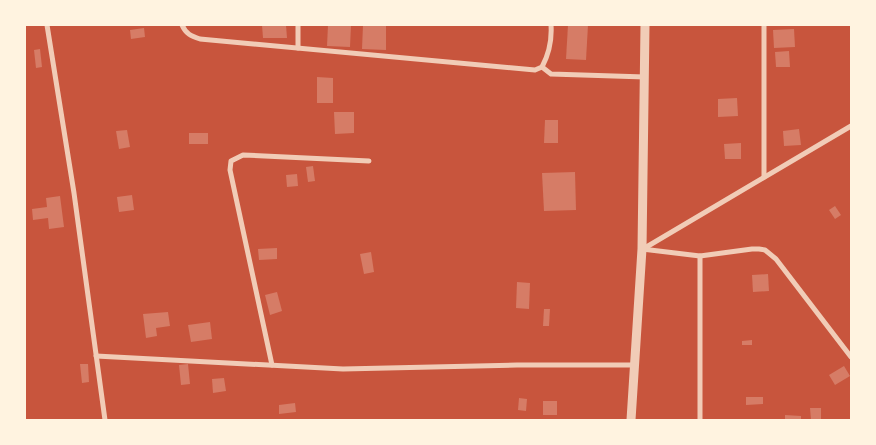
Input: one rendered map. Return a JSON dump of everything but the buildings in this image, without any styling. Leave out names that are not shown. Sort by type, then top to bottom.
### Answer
[{"type":"street","points":[[47,25],[74,193],[104,420]]},
{"type":"street","points":[[182,25],[189,35],[200,39],[535,70],[542,67],[548,57],[551,25]]},
{"type":"street","points":[[298,25],[298,48]]},
{"type":"street","points":[[631,420],[642,249],[645,25]]},
{"type":"street","points":[[764,25],[764,178]]},
{"type":"street","points":[[542,67],[551,74],[645,77]]},
{"type":"street","points":[[642,249],[851,126]]},
{"type":"street","points":[[272,365],[230,170],[231,161],[244,155],[369,161]]},
{"type":"street","points":[[642,249],[700,256],[752,249],[765,250],[782,267],[851,357]]},
{"type":"street","points":[[700,256],[700,420]]},
{"type":"street","points":[[96,356],[343,369],[497,365],[635,365]]}]
